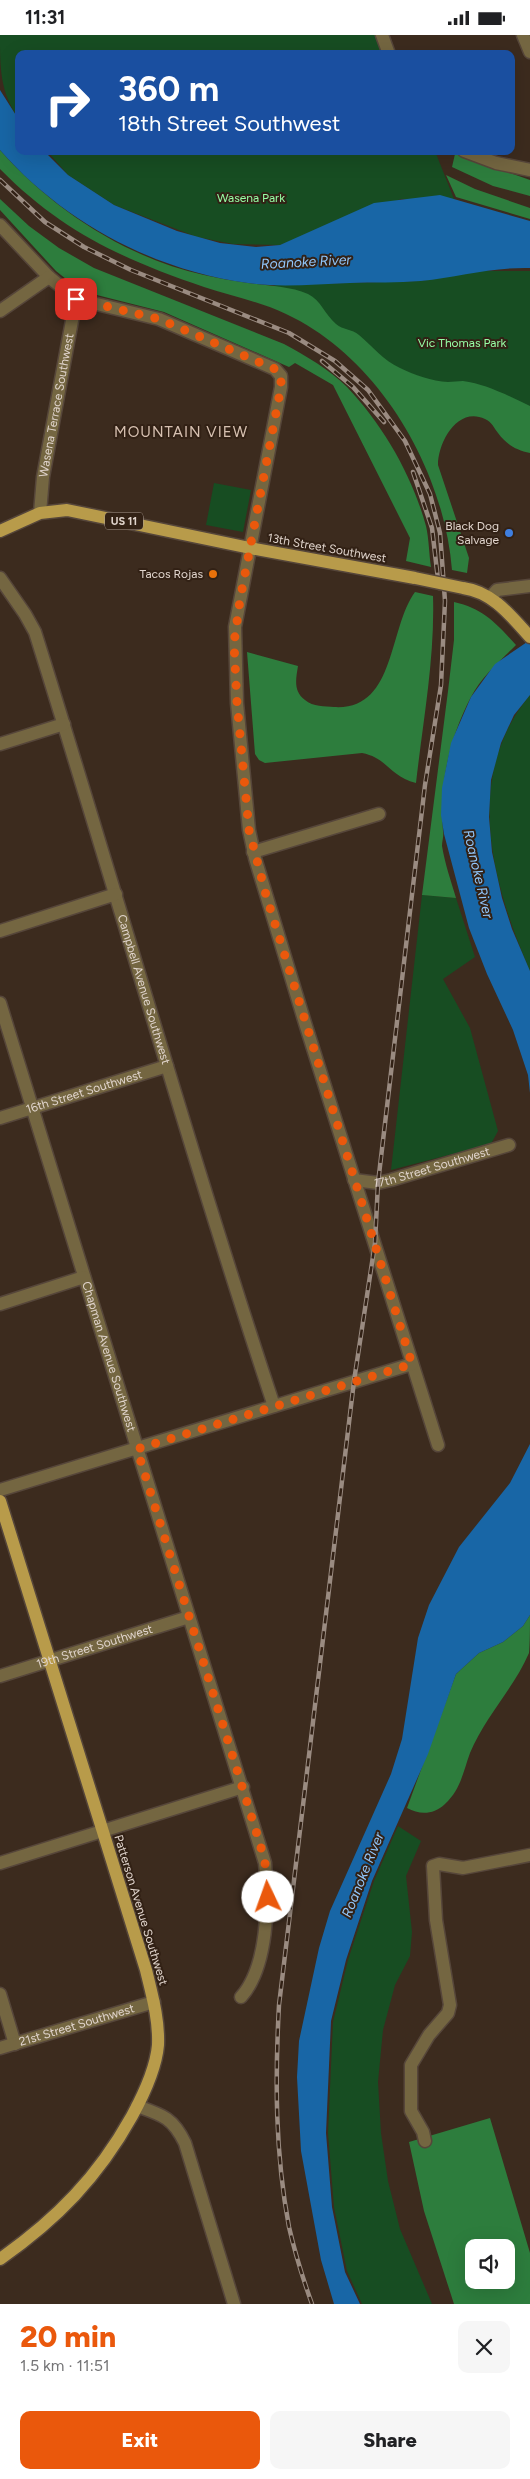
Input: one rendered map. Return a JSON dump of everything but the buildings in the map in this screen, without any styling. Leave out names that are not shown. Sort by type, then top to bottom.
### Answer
[{"type":"main road","name":"13th Street Southwest","points":[[0,531],[40,513],[67,510],[415,578],[463,588],[490,598]]},
{"type":"main road","name":"US 11","points":[[490,598],[512,617],[530,637]]},
{"type":"main road","name":"Patterson Avenue Southwest","points":[[0,1501],[154,2002],[161,2047],[138,2106],[110,2153],[79,2193],[42,2228],[0,2259]]},
{"type":"street","points":[[382,35],[388,50]]},
{"type":"street","points":[[524,35],[530,52]]},
{"type":"street","points":[[475,155],[496,163],[530,170]]},
{"type":"street","points":[[0,225],[49,277],[76,299],[159,319],[275,369],[281,376],[281,387],[250,547],[234,643],[238,717],[253,852],[438,1445]]},
{"type":"street","points":[[0,311],[49,277]]},
{"type":"street","name":"Wasena Terrace Southwest","points":[[40,513],[45,468],[76,299]]},
{"type":"street","name":"Campbell Avenue Southwest","points":[[0,578],[35,632],[167,1067],[274,1406]]},
{"type":"street","points":[[490,598],[497,591],[530,586]]},
{"type":"street","points":[[0,744],[64,724]]},
{"type":"street","points":[[253,852],[379,814]]},
{"type":"street","points":[[0,931],[116,894]]},
{"type":"street","name":"Chapman Avenue Southwest","points":[[0,1003],[265,1863],[268,1897],[257,1970],[253,1981],[241,1997]]},
{"type":"street","name":"16th Street Southwest","points":[[0,1118],[167,1067]]},
{"type":"street","name":"17th Street Southwest","points":[[354,1180],[378,1183],[509,1145]]},
{"type":"street","points":[[0,1304],[84,1277]]},
{"type":"street","points":[[0,1491],[412,1364]]},
{"type":"street","name":"19th Street Southwest","points":[[0,1677],[188,1617]]},
{"type":"street","points":[[0,1863],[243,1787]]},
{"type":"street","points":[[425,2141],[423,2132],[411,2111],[411,2065],[429,2035],[448,2013],[450,2005],[436,1920],[433,1867],[439,1864],[463,1868],[530,1855]]},
{"type":"street","points":[[0,1994],[15,2044]]},
{"type":"street","name":"21st Street Southwest","points":[[0,2048],[154,2002]]},
{"type":"street","points":[[138,2106],[165,2116],[178,2127],[185,2143],[234,2304]]},
{"type":"green space","points":[[0,35],[389,35],[395,50],[15,50],[15,112],[8,99],[2,80]]},
{"type":"green space","points":[[0,150],[20,172],[67,211],[119,244],[147,257],[204,275],[301,291],[316,300],[336,324],[356,333],[394,365],[417,375],[436,380],[448,382],[463,381],[480,385],[530,406],[530,453],[512,446],[501,437],[493,425],[485,419],[475,416],[458,422],[445,437],[441,447],[438,465],[469,558],[467,573],[452,570],[446,532],[436,494],[421,457],[401,421],[378,388],[350,358],[320,334],[286,314],[174,276],[94,241],[46,210],[0,169]]},
{"type":"green space","name":"Wasena Park","points":[[50,155],[437,155],[454,199],[401,199],[280,245],[233,244],[197,237],[114,205],[68,175]]},
{"type":"green space","points":[[455,155],[458,155],[530,180],[530,196],[493,186],[452,167]]},
{"type":"green space","points":[[446,175],[475,189],[530,208],[530,219],[456,197]]},
{"type":"green space","points":[[0,199],[29,226],[59,248],[94,268],[284,344],[333,374],[347,387],[373,418],[395,452],[413,488],[426,526],[431,567],[406,561],[410,538],[333,385],[295,363],[289,367],[164,312],[81,291],[56,271],[0,210]]},
{"type":"green space","name":"Vic Thomas Park","points":[[480,271],[530,271],[530,424],[422,406],[274,285],[421,281]]},
{"type":"green space","points":[[214,483],[251,490],[243,532],[206,525]]},
{"type":"green space","points":[[415,592],[433,596],[432,643],[428,689],[416,783],[400,776],[371,755],[362,753],[265,763],[259,760],[255,754],[247,652],[298,666],[297,689],[301,696],[312,704],[334,707],[354,705],[369,696],[380,682],[388,665],[406,608]]},
{"type":"green space","points":[[454,602],[482,613],[516,645],[491,669],[475,690],[463,713],[451,746],[444,779],[442,846],[456,898],[422,895],[454,640]]},
{"type":"green space","points":[[530,695],[530,971],[504,902],[495,867],[490,831],[490,795],[496,760],[509,727]]},
{"type":"green space","points":[[422,895],[456,898],[475,957],[443,979],[470,1028],[498,1131],[491,1144],[391,1170]]},
{"type":"green space","points":[[530,1615],[529,1653],[516,1678],[476,1740],[455,1792],[445,1804],[431,1812],[422,1813],[407,1808],[456,1674],[479,1653],[503,1642],[523,1626]]},
{"type":"green space","points":[[398,1826],[421,1841],[406,1876],[412,1932],[410,1956],[395,1985],[383,2030],[378,2082],[381,2133],[388,2181],[400,2229],[432,2304],[362,2304],[347,2271],[334,2207],[328,2133],[333,2022],[348,1960],[374,1881]]},
{"type":"green space","points":[[490,2118],[530,2253],[530,2304],[454,2304],[424,2211],[409,2142]]},
{"type":"water","name":"Roanoke River","points":[[0,90],[15,114],[15,155],[48,155],[68,175],[114,205],[177,231],[220,243],[256,247],[280,245],[374,203],[440,195],[530,221],[530,268],[516,268],[403,282],[286,285],[248,283],[213,277],[178,267],[112,239],[52,199],[25,176],[0,150]]},
{"type":"water","name":"Roanoke River","points":[[530,640],[530,695],[514,715],[501,743],[491,780],[489,817],[492,852],[502,898],[512,929],[530,971],[530,1093],[528,1075],[513,1030],[487,974],[469,928],[444,834],[441,815],[442,788],[451,743],[471,697],[495,664]]},
{"type":"water","name":"Roanoke River","points":[[530,1444],[530,1615],[523,1626],[503,1642],[479,1653],[456,1674],[428,1754],[372,1881],[346,1960],[331,2021],[326,2133],[332,2207],[345,2272],[360,2304],[334,2304],[321,2260],[301,2151],[297,2077],[299,2041],[319,1948],[330,1911],[391,1774],[402,1739],[418,1638],[429,1605],[459,1547],[510,1483]]},
{"type":"railway","points":[[0,180],[45,222],[84,247],[131,270],[289,333],[335,361],[368,390],[405,441],[430,494],[440,533],[445,601],[441,685],[425,785],[378,1183],[375,1243],[354,1381],[279,2005],[277,2116],[284,2199],[299,2266],[312,2304]]},
{"type":"railway","points":[[322,361],[353,387],[384,422]]},
{"type":"railway","points":[[413,472],[432,528],[439,588]]},
{"type":"place","name":"Black Dog Salvage","points":[[509,533]]},
{"type":"place","name":"Tacos Rojas","points":[[213,574]]},
{"type":"district","name":"MOUNTAIN VIEW","points":[[181,432]]},
{"type":"route","points":[[76,299],[137,312],[159,319],[275,369],[281,376],[282,383],[235,627],[237,703],[249,830],[255,858],[305,1023],[412,1364],[137,1449],[260,1844],[265,1863],[268,1897]]}]
